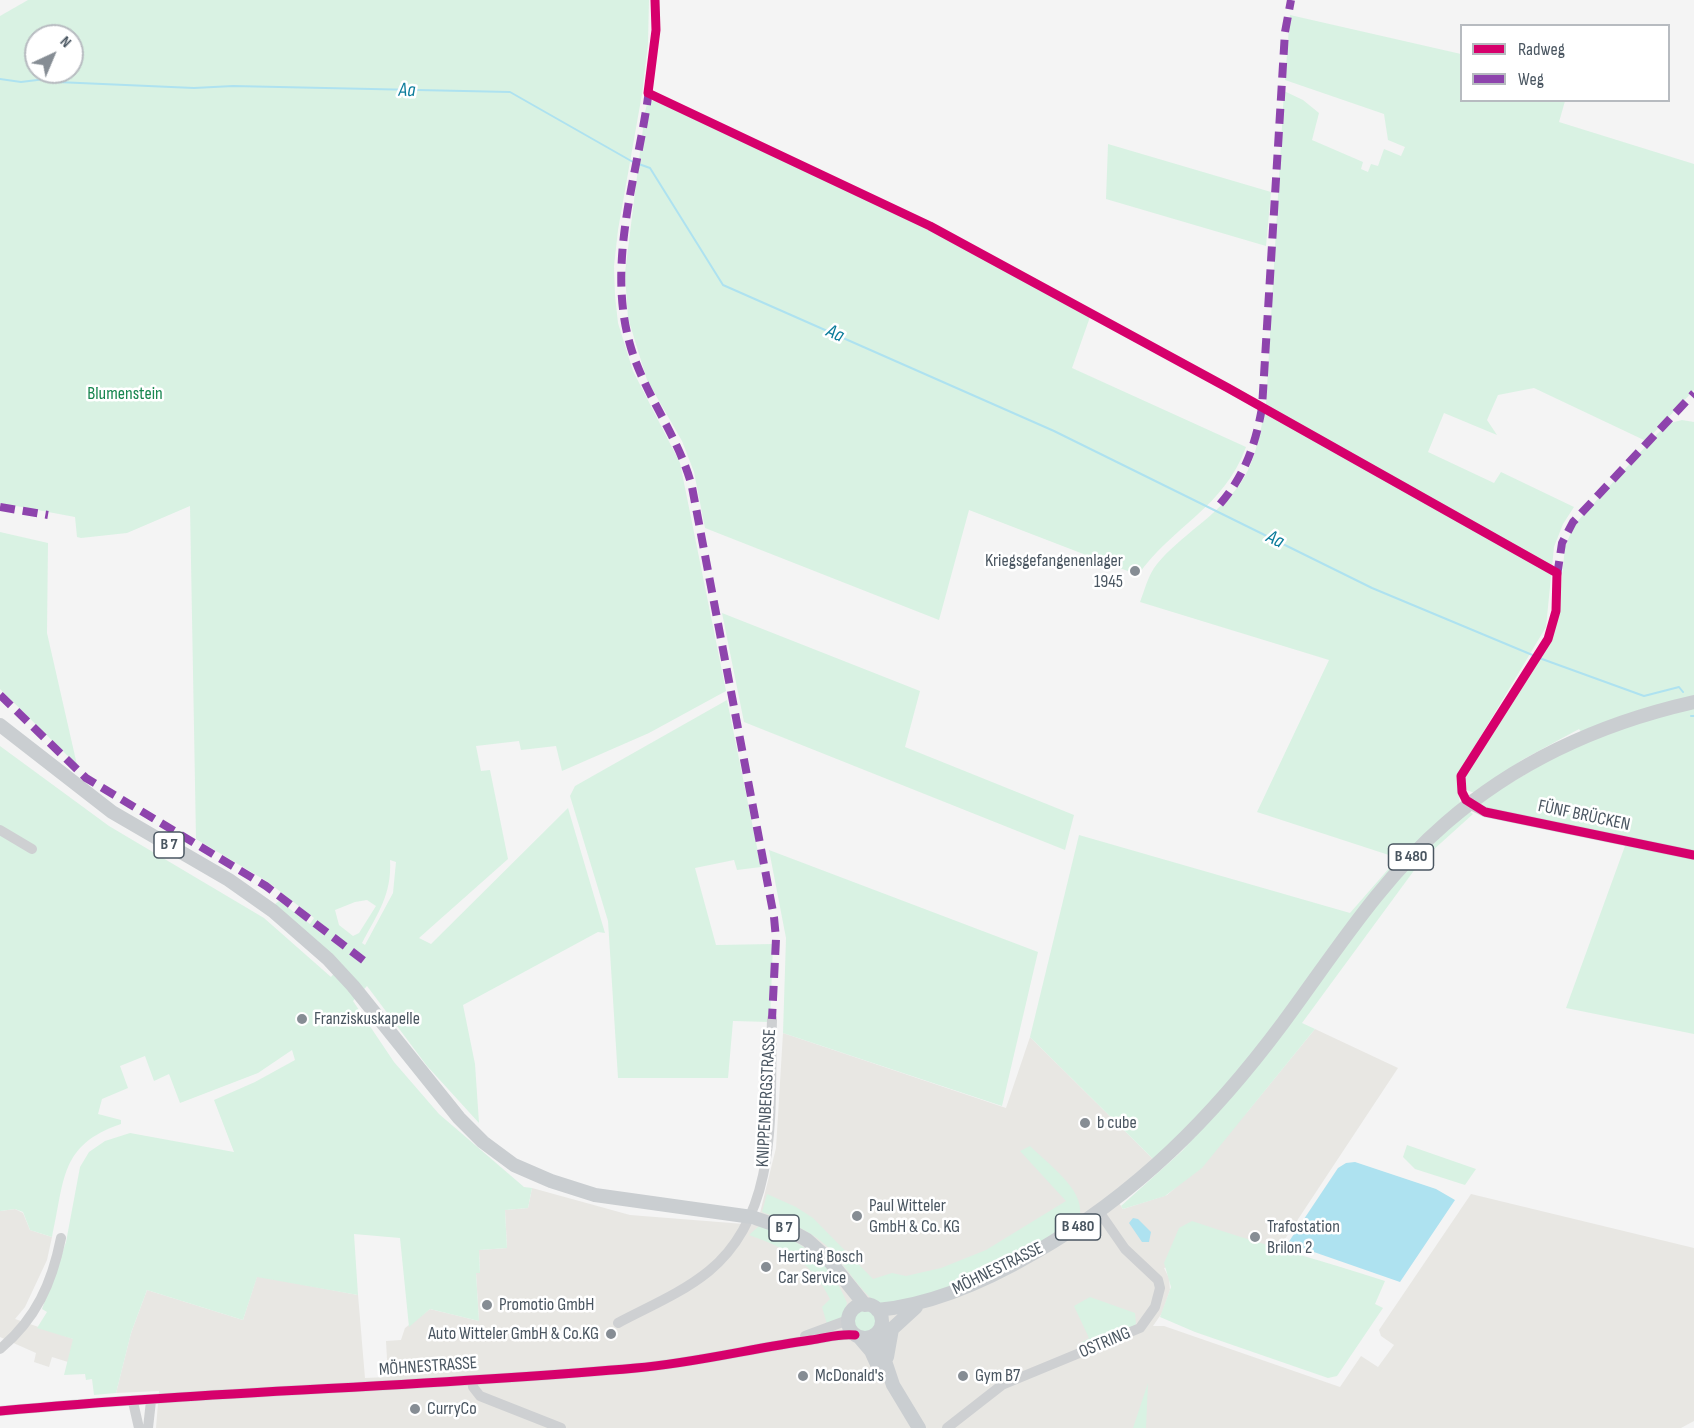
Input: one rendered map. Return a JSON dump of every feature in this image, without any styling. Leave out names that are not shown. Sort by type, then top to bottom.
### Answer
[{"type":"main road","name":"B 480","points":[[1469,804],[1532,761],[1591,732],[1646,712],[1694,702]]},
{"type":"main road","name":"B 7","points":[[0,725],[112,812],[229,880],[273,911],[328,959],[353,986],[459,1118],[483,1142],[514,1165],[551,1181],[605,1197],[752,1217],[797,1234],[818,1249],[838,1273],[861,1311],[879,1329],[886,1368],[899,1399]]},
{"type":"main road","name":"MÖHNESTRASSE","points":[[923,1302],[972,1284],[1021,1260],[1100,1213],[1140,1182],[1209,1115],[1281,1026],[1382,890],[1416,852],[1469,804]]},
{"type":"main road","name":"B 480","points":[[861,1311],[906,1307],[923,1302]]},
{"type":"main road","points":[[886,1368],[888,1342],[892,1329],[902,1317],[923,1302]]},
{"type":"main road","name":"B 480","points":[[879,1329],[906,1307]]},
{"type":"main road","name":"B 7","points":[[861,1311],[850,1329],[874,1357],[887,1385],[919,1428]]},
{"type":"main road","points":[[857,1336],[870,1337],[879,1329]]},
{"type":"street","name":"FÜNF BRÜCKEN","points":[[1469,804],[1485,812],[1694,855]]},
{"type":"street","points":[[0,830],[32,849]]},
{"type":"street","name":"KNIPPENBERGSTRASSE","points":[[618,1323],[707,1272],[752,1217],[767,1156],[772,1019]]},
{"type":"street","name":"OSTRING","points":[[947,1428],[1002,1385],[1130,1334],[1150,1317],[1159,1296],[1158,1280],[1125,1249],[1100,1213]]},
{"type":"street","points":[[0,1349],[26,1322],[42,1299],[55,1268],[61,1238]]},
{"type":"street","name":"MÖHNESTRASSE","points":[[788,1342],[861,1311]]},
{"type":"street","name":"MÖHNESTRASSE","points":[[0,1412],[643,1367],[842,1334],[857,1336]]},
{"type":"street","points":[[473,1380],[473,1387],[480,1396],[561,1428]]},
{"type":"street","points":[[148,1428],[151,1401]]},
{"type":"street","points":[[133,1402],[139,1428]]},
{"type":"shaded area","points":[[1315,1029],[1398,1068],[1279,1248],[1264,1246],[1164,1268],[1169,1278],[1170,1290],[1162,1313],[1153,1326],[1164,1326],[1340,1387],[1361,1356],[1378,1367],[1394,1345],[1381,1336],[1379,1330],[1471,1194],[1694,1248],[1694,1421],[1681,1428],[156,1428],[159,1391],[116,1393],[131,1333],[147,1290],[243,1320],[257,1276],[358,1295],[365,1378],[388,1377],[386,1341],[401,1340],[405,1328],[430,1309],[479,1321],[476,1273],[480,1272],[479,1250],[507,1248],[505,1210],[528,1208],[532,1188],[630,1215],[757,1225],[776,1148],[783,1033],[1006,1108],[1030,1037],[1154,1160],[1113,1194],[1123,1209],[1167,1195],[1183,1181],[1248,1111]]},
{"type":"shaded area","points":[[15,1209],[23,1213],[30,1230],[52,1237],[47,1260],[25,1307],[15,1319],[74,1339],[68,1362],[52,1357],[49,1367],[34,1362],[36,1353],[0,1337],[0,1211]]},
{"type":"green space","name":"Blumenstein","points":[[28,0],[649,0],[648,44],[642,94],[618,230],[614,266],[618,323],[633,371],[680,463],[726,691],[649,733],[562,771],[556,746],[521,750],[519,741],[476,746],[481,771],[490,770],[508,859],[419,938],[431,944],[568,808],[605,933],[598,932],[463,1005],[475,1064],[479,1123],[427,1066],[367,986],[353,1001],[394,1062],[439,1114],[524,1187],[532,1188],[528,1208],[505,1210],[507,1248],[479,1250],[480,1273],[476,1273],[479,1321],[430,1309],[409,1327],[400,1238],[354,1234],[358,1295],[257,1277],[243,1320],[147,1290],[131,1333],[116,1393],[94,1395],[92,1379],[86,1380],[85,1374],[64,1375],[73,1339],[37,1328],[47,1312],[42,1309],[66,1242],[80,1167],[89,1152],[105,1141],[130,1133],[234,1152],[214,1100],[255,1082],[295,1060],[292,1050],[258,1073],[180,1103],[169,1074],[154,1081],[145,1056],[120,1066],[128,1088],[102,1099],[98,1114],[121,1120],[121,1124],[86,1142],[75,1154],[63,1182],[52,1237],[30,1230],[23,1212],[15,1209],[0,1211],[0,746],[109,826],[264,918],[331,977],[342,964],[275,904],[279,901],[310,924],[314,918],[268,882],[196,839],[190,506],[127,533],[81,538],[77,537],[75,517],[0,503],[0,16]],"holes":[[[390,860],[396,862],[393,893],[365,945],[362,943],[383,903],[389,883]],[[367,900],[376,906],[359,933],[353,936],[339,925],[335,910]]]},
{"type":"green space","points":[[1290,15],[1460,54],[1460,102],[1565,102],[1559,122],[1694,164],[1694,390],[1646,441],[1534,388],[1498,395],[1487,420],[1497,435],[1444,413],[1428,452],[1494,483],[1501,472],[1574,507],[1563,524],[1554,547],[1546,627],[1460,771],[1457,784],[1460,803],[1230,1084],[1154,1160],[1030,1037],[1079,835],[1350,913],[1398,858],[1257,812],[1329,660],[1140,602],[1149,577],[1157,564],[1231,496],[1240,484],[1257,446],[1266,405],[1284,91],[1303,100],[1319,113],[1312,140],[1363,162],[1361,169],[1368,172],[1371,164],[1378,166],[1384,149],[1401,156],[1405,147],[1388,140],[1384,114],[1285,80]]},
{"type":"green space","points":[[656,99],[930,230],[1090,317],[1072,368],[1246,447],[1225,486],[1166,543],[1138,575],[969,510],[939,620],[705,528],[694,472],[682,441],[647,380],[628,318],[625,273],[645,112],[647,104]]},
{"type":"green space","points":[[1108,144],[1271,192],[1266,246],[1106,199]]},
{"type":"green space","points":[[1682,420],[1694,422],[1694,1034],[1566,1008],[1625,846],[1625,839],[1480,808],[1479,802],[1586,738],[1579,729],[1522,760],[1475,793],[1466,790],[1465,772],[1537,664],[1553,635],[1558,616],[1565,547],[1574,525],[1657,434],[1670,423]]},
{"type":"green space","points":[[0,532],[48,543],[47,633],[77,765],[0,689]]},
{"type":"green space","points":[[722,613],[920,691],[905,747],[1074,815],[1065,850],[744,722]]},
{"type":"green space","points":[[727,700],[761,867],[737,870],[734,860],[695,868],[716,945],[773,944],[770,1022],[733,1021],[728,1078],[618,1078],[608,921],[570,796],[575,786]]},
{"type":"green space","points":[[1469,811],[1473,814],[1421,861],[1302,1023],[1315,1029],[1202,1168],[1165,1196],[1123,1209],[1121,1206],[1182,1151],[1223,1106],[1411,864]]},
{"type":"green space","points":[[769,850],[1038,952],[1002,1106],[783,1033],[786,938]]},
{"type":"green space","points":[[1407,1145],[1476,1169],[1465,1185],[1415,1169],[1403,1157]]},
{"type":"green space","points":[[1030,1146],[1071,1186],[1080,1205],[1080,1215],[1058,1232],[1011,1261],[932,1293],[878,1304],[825,1244],[799,1227],[762,1212],[767,1194],[796,1207],[813,1218],[873,1279],[892,1273],[906,1276],[941,1268],[986,1250],[1066,1201],[1020,1151]]},
{"type":"green space","points":[[1192,1221],[1385,1281],[1375,1304],[1383,1308],[1337,1376],[1328,1378],[1195,1332],[1160,1317],[1171,1287],[1164,1263],[1179,1228]]},
{"type":"green space","points":[[759,1226],[789,1238],[813,1254],[823,1264],[833,1276],[847,1303],[842,1318],[827,1324],[822,1307],[830,1299],[823,1286],[797,1258],[775,1245],[749,1235]]},
{"type":"green space","points":[[1090,1297],[1135,1313],[1136,1324],[1128,1330],[1078,1349],[1077,1345],[1089,1338],[1074,1306]]},
{"type":"green space","points":[[865,1309],[874,1313],[878,1322],[874,1331],[865,1335],[856,1331],[852,1322],[856,1313]]},
{"type":"green space","points":[[1148,1383],[1146,1428],[1133,1428]]},
{"type":"water","points":[[1355,1162],[1436,1189],[1455,1200],[1400,1282],[1288,1243],[1338,1168],[1346,1163]]},
{"type":"water","points":[[1133,1218],[1138,1219],[1151,1232],[1149,1242],[1142,1242],[1129,1223]]},
{"type":"waterway","name":"Aa","points":[[0,79],[21,82],[45,79],[57,82],[194,88],[233,86],[510,92],[633,162],[650,168],[723,285],[1054,431],[1372,588],[1542,659],[1644,696],[1679,687],[1683,692]]},
{"type":"marked path","points":[[1220,504],[1236,482],[1248,459],[1262,408],[1285,32],[1291,0]]},
{"type":"marked path","points":[[649,90],[622,251],[621,284],[624,316],[637,366],[679,451],[692,487],[774,917],[776,939],[772,1019]]},
{"type":"marked path","points":[[1557,576],[1562,543],[1573,522],[1694,393]]},
{"type":"marked path","points":[[0,507],[48,515]]},
{"type":"marked path","points":[[0,695],[86,778],[266,886],[367,963]]},
{"type":"cycle path","points":[[655,0],[656,30],[648,93],[930,226],[1228,388],[1557,573],[1556,611],[1548,639],[1461,776],[1462,792],[1466,800],[1485,812],[1694,855]]},
{"type":"cycle path","points":[[0,1411],[636,1368],[680,1363],[838,1335],[855,1335]]},
{"type":"place","name":"Kriegsgefangenenlager 1945","points":[[1135,571]]},
{"type":"place","name":"Franziskuskapelle","points":[[302,1019]]},
{"type":"place","name":"b cube","points":[[1085,1123]]},
{"type":"place","name":"Paul Witteler GmbH & Co. KG","points":[[857,1216]]},
{"type":"place","name":"Trafostation Brilon 2","points":[[1255,1237]]},
{"type":"place","name":"Herting Bosch Car Service","points":[[766,1267]]},
{"type":"place","name":"Promotio GmbH","points":[[487,1305]]},
{"type":"place","name":"Auto Witteler GmbH & Co.KG","points":[[611,1334]]},
{"type":"place","name":"McDonald's","points":[[803,1376]]},
{"type":"place","name":"Gym B7","points":[[963,1376]]},
{"type":"place","name":"CurryCo","points":[[415,1409]]}]
